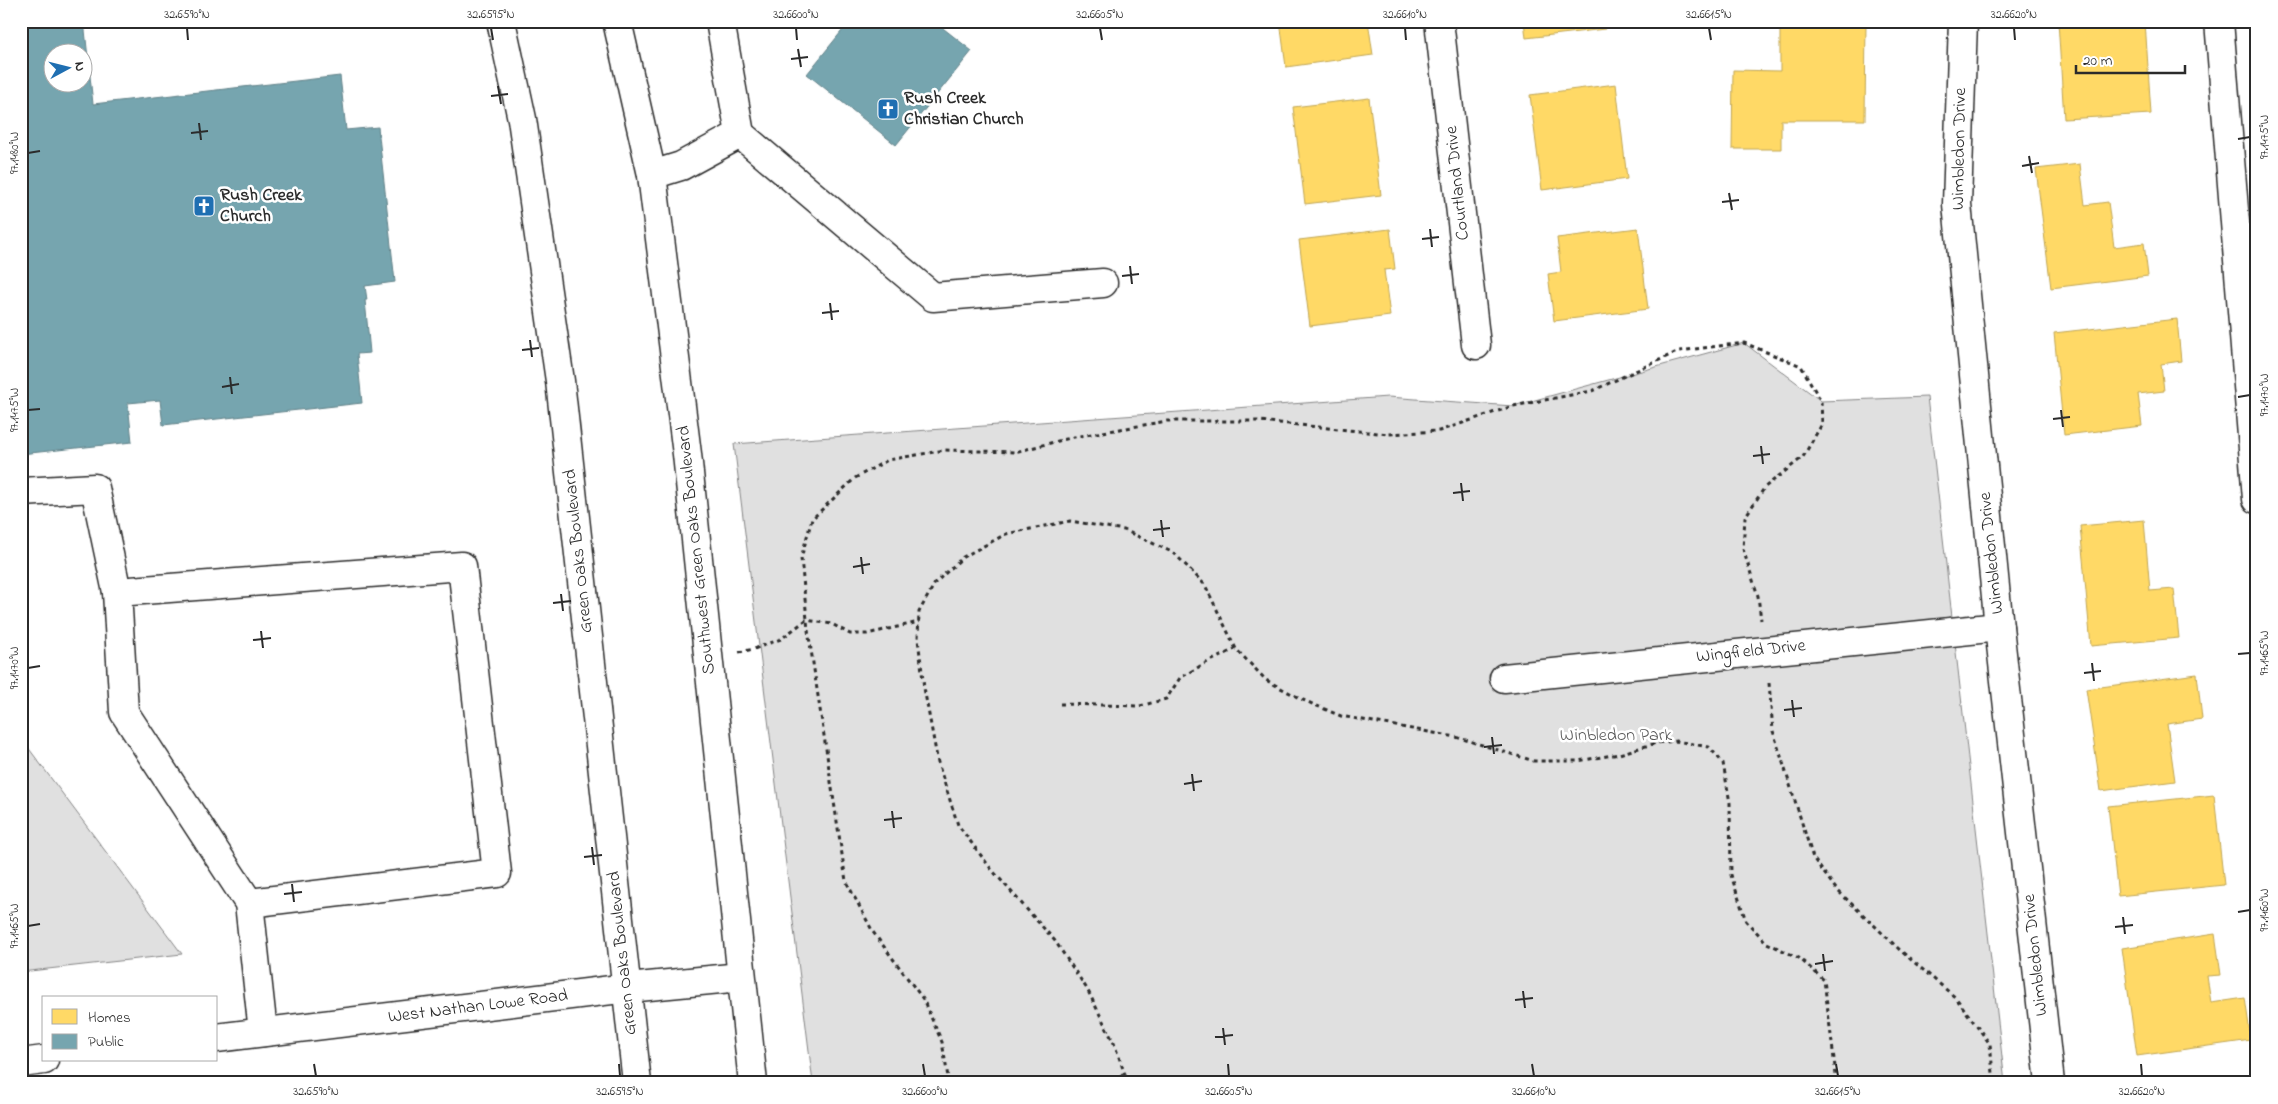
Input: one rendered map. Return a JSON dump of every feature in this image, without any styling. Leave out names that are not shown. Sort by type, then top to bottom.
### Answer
[{"type":"street","name":"Green Oaks Boulevard","points":[[501,21],[522,119],[560,381],[638,1083]]},
{"type":"street","name":"Southwest Green Oaks Boulevard","points":[[617,21],[652,175],[687,454],[753,1083]]},
{"type":"street","points":[[720,21],[740,134],[933,297],[1103,283]]},
{"type":"street","name":"Courtland Drive","points":[[1439,21],[1476,345]]},
{"type":"street","name":"Wimbledon Drive","points":[[1963,21],[1958,204],[1999,627],[2050,1083]]},
{"type":"street","points":[[2220,21],[2257,499]]},
{"type":"street","points":[[652,175],[681,166],[740,134]]},
{"type":"street","points":[[21,492],[95,488],[117,592],[124,712],[248,902],[263,1032]]},
{"type":"street","points":[[117,592],[462,566],[497,872],[248,902]]},
{"type":"street","name":"Wingfield Drive","points":[[1504,678],[1999,627]]},
{"type":"street","name":"West Nathan Lowe Road","points":[[218,1038],[628,988],[741,977]]},
{"type":"street","points":[[21,1063],[42,1060]]},
{"type":"path","points":[[949,1083],[942,1042],[923,1000],[873,932],[846,881],[806,620],[801,558],[812,519],[855,478],[888,460],[945,450],[1015,452],[1074,438],[1167,421],[1259,421],[1388,434],[1439,431],[1513,406],[1592,391],[1680,351],[1744,343],[1801,366],[1821,401],[1822,424],[1803,457],[1765,487],[1745,517],[1743,549],[1758,596],[1766,650],[1773,731],[1813,858],[1836,890],[1900,951],[1956,998],[1990,1044],[1994,1083]]},
{"type":"path","points":[[1128,1083],[1114,1043],[1087,989],[1055,941],[992,870],[958,825],[938,763],[924,688],[918,638],[919,612],[935,583],[963,557],[1006,534],[1070,521],[1124,530],[1174,553],[1205,585],[1236,649],[1266,680],[1303,700],[1341,716],[1456,737],[1534,761],[1578,762],[1619,754],[1656,743],[1676,741],[1709,747],[1723,763],[1730,802],[1731,875],[1746,921],[1767,943],[1799,958],[1824,980],[1837,1083]]},
{"type":"path","points":[[734,652],[754,649],[781,639],[806,620],[832,624],[850,634],[866,634],[919,622]]},
{"type":"path","points":[[1060,704],[1140,706],[1166,699],[1180,678],[1236,649]]},
{"type":"path","points":[[1116,1083],[1124,1072]]},
{"type":"green space","name":"Winbledon Park","points":[[1744,343],[1821,401],[1927,397],[2005,1083],[813,1083],[734,444],[1388,397],[1513,406]]},
{"type":"green space","points":[[21,738],[182,954],[21,972]]},
{"type":"building: Homes","points":[[1280,21],[1368,21],[1373,55],[1286,67]]},
{"type":"building: Homes","points":[[1524,21],[1604,21],[1605,29],[1526,38]]},
{"type":"building: Homes","points":[[1780,21],[1866,21],[1865,120],[1781,120],[1781,149],[1732,149],[1733,70],[1780,71]]},
{"type":"building: Homes","points":[[2058,21],[2145,21],[2151,114],[2064,119]]},
{"type":"building: Homes","points":[[1616,84],[1627,179],[1542,190],[1530,95]]},
{"type":"building: Homes","points":[[1369,98],[1381,195],[1305,204],[1293,107]]},
{"type":"building: Homes","points":[[2080,164],[2085,205],[2108,202],[2114,247],[2144,243],[2148,276],[2051,288],[2036,169]]},
{"type":"building: Homes","points":[[1638,228],[1648,309],[1554,321],[1548,274],[1561,272],[1557,238]]},
{"type":"building: Homes","points":[[1390,229],[1395,269],[1384,270],[1390,316],[1310,326],[1299,240]]},
{"type":"building: Homes","points":[[2177,319],[2181,361],[2161,364],[2164,391],[2138,394],[2142,426],[2064,435],[2054,333]]},
{"type":"building: Homes","points":[[2144,520],[2150,591],[2174,589],[2179,638],[2091,646],[2080,526]]},
{"type":"building: Homes","points":[[2197,674],[2202,719],[2167,724],[2175,781],[2101,791],[2086,689]]},
{"type":"building: Homes","points":[[2214,795],[2224,885],[2118,896],[2108,806]]},
{"type":"building: Homes","points":[[2215,934],[2221,975],[2207,976],[2211,1003],[2245,998],[2251,1040],[2137,1056],[2122,948]]},
{"type":"building: Public","name":"Rush Creek Church","points":[[21,21],[84,21],[86,42],[42,42],[42,92],[92,92],[93,104],[340,76],[346,130],[378,127],[395,282],[365,286],[370,353],[357,354],[362,403],[163,425],[160,400],[128,403],[132,442],[21,454]]},
{"type":"building: Public","name":"Rush Creek Christian Church","points":[[850,21],[975,21],[939,25],[972,51],[896,145],[807,74]]},
{"type":"place","name":"Rush Creek Christian Church","points":[[888,109]]},
{"type":"place","name":"Rush Creek Church","points":[[204,206]]}]
